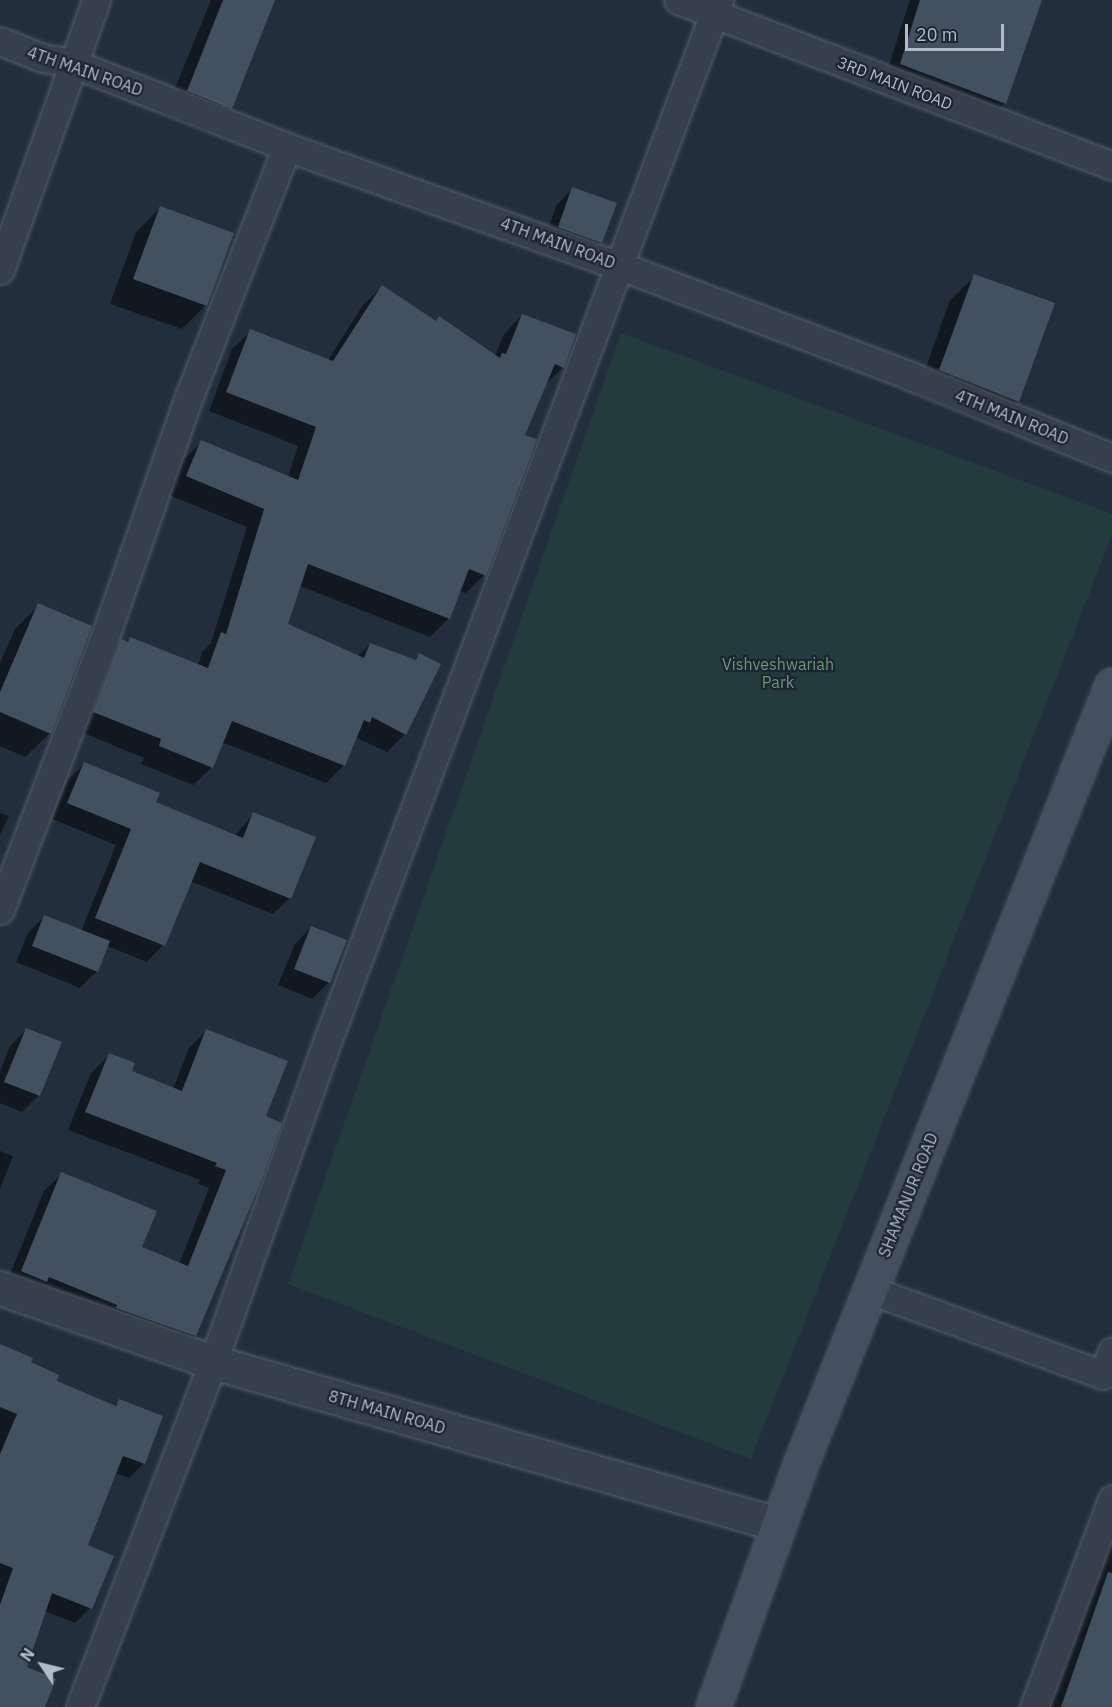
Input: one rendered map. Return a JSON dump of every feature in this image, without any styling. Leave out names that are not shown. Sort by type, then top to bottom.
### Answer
[{"type":"main road","name":"SHAMANUR ROAD","points":[[713,1707],[777,1524],[1112,685]]},
{"type":"street","points":[[0,270],[96,0]]},
{"type":"street","name":"3RD MAIN ROAD","points":[[678,0],[716,7],[1112,166]]},
{"type":"street","points":[[80,1707],[213,1362],[334,1022],[576,374],[620,266],[680,97],[716,7]]},
{"type":"street","name":"4TH MAIN ROAD","points":[[0,41],[42,58],[72,63],[288,147],[620,266],[911,376],[1112,458]]},
{"type":"street","points":[[0,910],[103,642],[190,394],[288,147]]},
{"type":"street","name":"8TH MAIN ROAD","points":[[0,1288],[213,1362],[777,1524]]},
{"type":"street","points":[[870,1290],[1109,1371]]},
{"type":"street","points":[[1034,1707],[1112,1499]]},
{"type":"green space","name":"Vishveshwariah Park","points":[[621,333],[1112,514],[1112,535],[751,1459],[288,1284]]},
{"type":"building","points":[[223,0],[275,0],[232,109],[187,91]]},
{"type":"building","points":[[920,0],[1042,0],[1006,104],[900,64]]},
{"type":"building","points":[[572,187],[617,203],[602,243],[558,227]]},
{"type":"building","points":[[160,206],[234,233],[207,306],[133,279]]},
{"type":"building","points":[[974,274],[1055,303],[1019,402],[939,370]]},
{"type":"building","points":[[382,285],[436,321],[439,316],[500,358],[502,353],[506,354],[522,314],[576,334],[564,368],[555,364],[525,435],[537,439],[486,576],[469,569],[450,619],[308,564],[288,624],[364,658],[370,643],[416,660],[419,653],[441,664],[406,735],[372,717],[370,723],[364,720],[345,766],[232,721],[213,768],[159,746],[161,739],[93,712],[121,639],[128,642],[130,637],[208,668],[221,632],[226,634],[264,509],[186,476],[201,440],[298,480],[316,427],[226,392],[250,329],[333,361]]},
{"type":"building","points":[[38,603],[92,626],[51,734],[0,712],[0,692]]},
{"type":"building","points":[[84,762],[160,793],[156,802],[243,838],[253,812],[316,837],[291,899],[200,862],[165,946],[95,918],[131,829],[67,803]]},
{"type":"building","points":[[44,915],[110,941],[98,972],[32,946]]},
{"type":"building","points":[[311,926],[347,940],[330,983],[294,969]]},
{"type":"building","points":[[26,1028],[62,1042],[40,1096],[4,1082]]},
{"type":"building","points":[[206,1029],[288,1061],[266,1116],[282,1123],[260,1184],[196,1336],[116,1308],[117,1305],[49,1277],[47,1282],[21,1271],[61,1172],[157,1211],[142,1247],[188,1266],[226,1170],[215,1166],[217,1163],[85,1112],[109,1053],[135,1063],[132,1071],[182,1091]]},
{"type":"building","points":[[0,1344],[33,1358],[31,1362],[59,1375],[57,1381],[116,1406],[119,1399],[163,1416],[145,1464],[123,1456],[88,1545],[114,1556],[92,1609],[52,1593],[27,1667],[56,1679],[45,1707],[0,1707],[0,1605],[13,1568],[0,1563],[0,1454],[17,1414],[0,1407]]},
{"type":"building","points":[[1108,1572],[1112,1573],[1112,1707],[1061,1707]]}]
